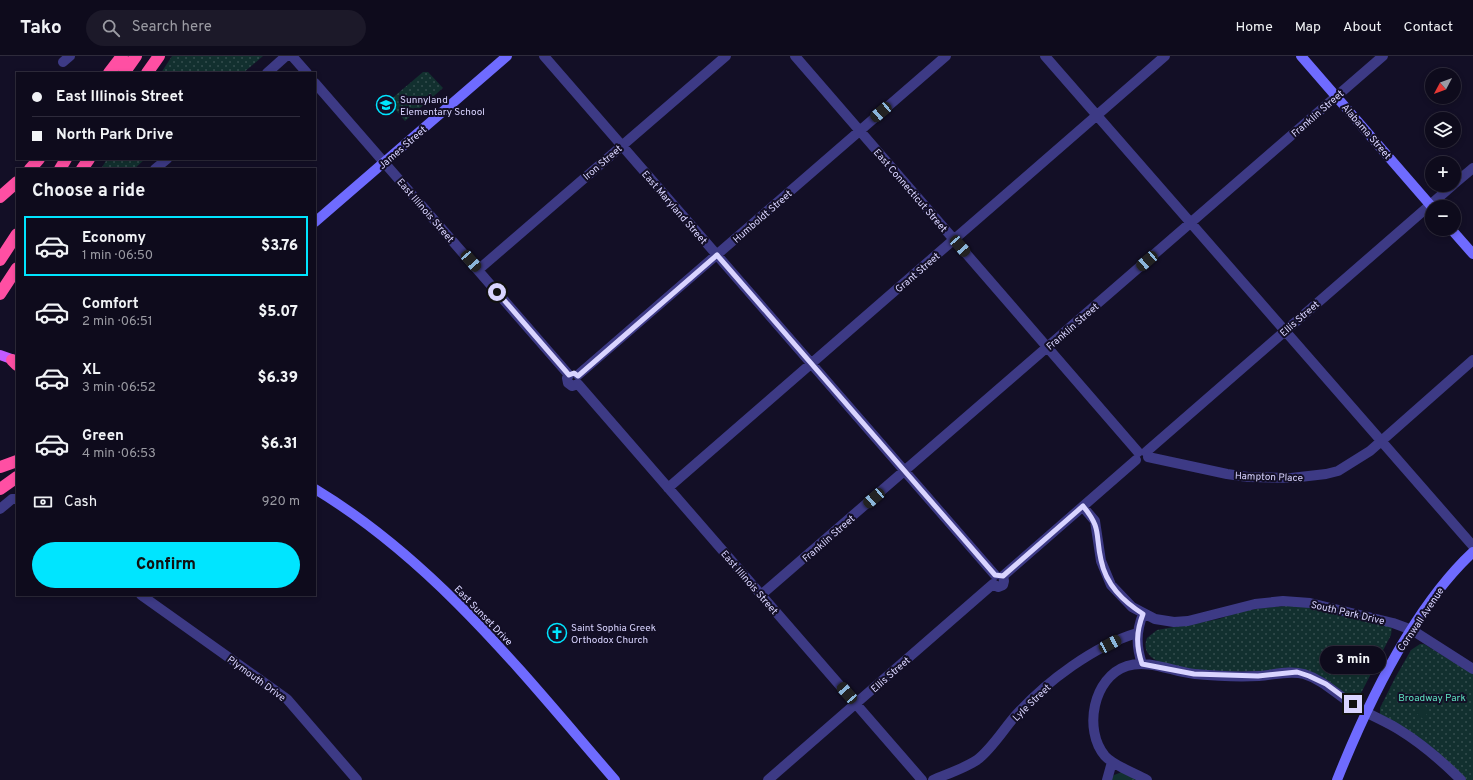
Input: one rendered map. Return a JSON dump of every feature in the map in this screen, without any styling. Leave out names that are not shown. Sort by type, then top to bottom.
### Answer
[{"type":"highway","points":[[110,72],[122,56]]},
{"type":"highway","points":[[125,72],[136,56]]},
{"type":"highway","points":[[148,72],[159,56]]},
{"type":"highway","points":[[31,168],[38,160]]},
{"type":"highway","points":[[0,197],[16,183]]},
{"type":"highway","points":[[0,260],[16,236]]},
{"type":"highway","points":[[0,294],[16,270]]},
{"type":"highway","points":[[0,467],[16,461]]},
{"type":"highway","points":[[0,488],[16,478]]},
{"type":"main road","name":"James Street","points":[[316,221],[507,56]]},
{"type":"main road","name":"Alabama Street","points":[[1301,56],[1426,200]]},
{"type":"main road","points":[[1457,236],[1473,254]]},
{"type":"main road","name":"East Sunset Drive","points":[[316,490],[356,516],[444,590],[487,634],[615,780]]},
{"type":"main road","name":"Cornwall Avenue","points":[[1337,780],[1367,713],[1392,663],[1412,630],[1444,584],[1472,556]]},
{"type":"street","points":[[267,72],[286,56]]},
{"type":"street","points":[[292,56],[306,72]]},
{"type":"street","name":"East Maryland Street","points":[[544,56],[997,579]]},
{"type":"street","name":"Iron Street","points":[[478,270],[621,145],[726,56]]},
{"type":"street","name":"East Connecticut Street","points":[[795,56],[1142,455]]},
{"type":"street","name":"Humboldt Street","points":[[575,378],[946,56]]},
{"type":"street","points":[[1045,56],[1473,546]]},
{"type":"street","name":"Grant Street","points":[[668,488],[1165,56]]},
{"type":"street","name":"Franklin Street","points":[[761,595],[1383,56]]},
{"type":"street","name":"East Illinois Street","points":[[316,83],[478,270],[575,378],[668,488],[922,780]]},
{"type":"street","points":[[156,168],[166,160]]},
{"type":"street","name":"Ellis Street","points":[[1461,178],[1473,168]]},
{"type":"street","name":"Ellis Street","points":[[1437,200],[1446,192]]},
{"type":"street","name":"Ellis Street","points":[[768,780],[997,579],[1425,211]]},
{"type":"street","name":"Hampton Place","points":[[1142,455],[1227,474],[1248,477],[1312,477],[1338,471],[1355,461],[1382,441],[1473,360]]},
{"type":"street","points":[[0,509],[12,499],[16,499]]},
{"type":"street","name":"South Park Drive","points":[[1083,506],[1095,521],[1101,561],[1111,585],[1124,601],[1143,614],[1162,621],[1188,621],[1255,604],[1297,601],[1330,606],[1364,617],[1393,623],[1412,630],[1473,669]]},
{"type":"street","name":"Plymouth Drive","points":[[142,596],[287,699],[357,780]]},
{"type":"street","points":[[1142,664],[1138,648],[1137,633],[1143,614]]},
{"type":"street","name":"Lyle Street","points":[[933,780],[977,760],[1029,701],[1054,680],[1101,649],[1120,639],[1137,633]]},
{"type":"street","points":[[1147,780],[1112,762],[1102,751],[1095,734],[1094,713],[1099,693],[1107,680],[1117,671],[1128,666],[1142,664],[1194,674],[1253,676],[1297,672],[1309,676],[1326,684],[1367,713],[1414,739],[1461,780]]},
{"type":"street","points":[[1107,780],[1112,762]]},
{"type":"green space","points":[[172,56],[263,56],[244,72],[162,72]]},
{"type":"green space","points":[[423,72],[428,72],[443,88],[405,121],[390,103],[390,100]]},
{"type":"green space","points":[[106,160],[144,160],[135,168],[102,168]]},
{"type":"green space","points":[[1298,605],[1392,627],[1391,635],[1359,697],[1350,697],[1327,680],[1319,677],[1273,671],[1238,672],[1194,670],[1173,666],[1156,660],[1147,651],[1147,638],[1157,630],[1219,619],[1238,612],[1261,608]]},
{"type":"green space","name":"Broadway Park","points":[[1420,644],[1424,644],[1473,674],[1473,780],[1466,780],[1445,760],[1380,714],[1380,708],[1411,650]]},
{"type":"green space","points":[[1425,705],[1429,711],[1423,719],[1416,713],[1421,706]]},
{"type":"green space","points":[[1122,772],[1138,780],[1111,780],[1114,775]]},
{"type":"place","name":"Sunnyland Elementary School","points":[[386,105]]},
{"type":"place","name":"Saint Sophia Greek Orthodox Church","points":[[557,633]]},
{"type":"route","points":[[497,292],[569,375],[574,373],[578,376],[717,255],[995,575],[999,574],[1003,576],[1083,506],[1095,521],[1099,553],[1103,569],[1111,585],[1124,601],[1143,614],[1137,633],[1139,656],[1142,664],[1194,674],[1258,676],[1297,672],[1315,678],[1326,684],[1353,704]]}]
